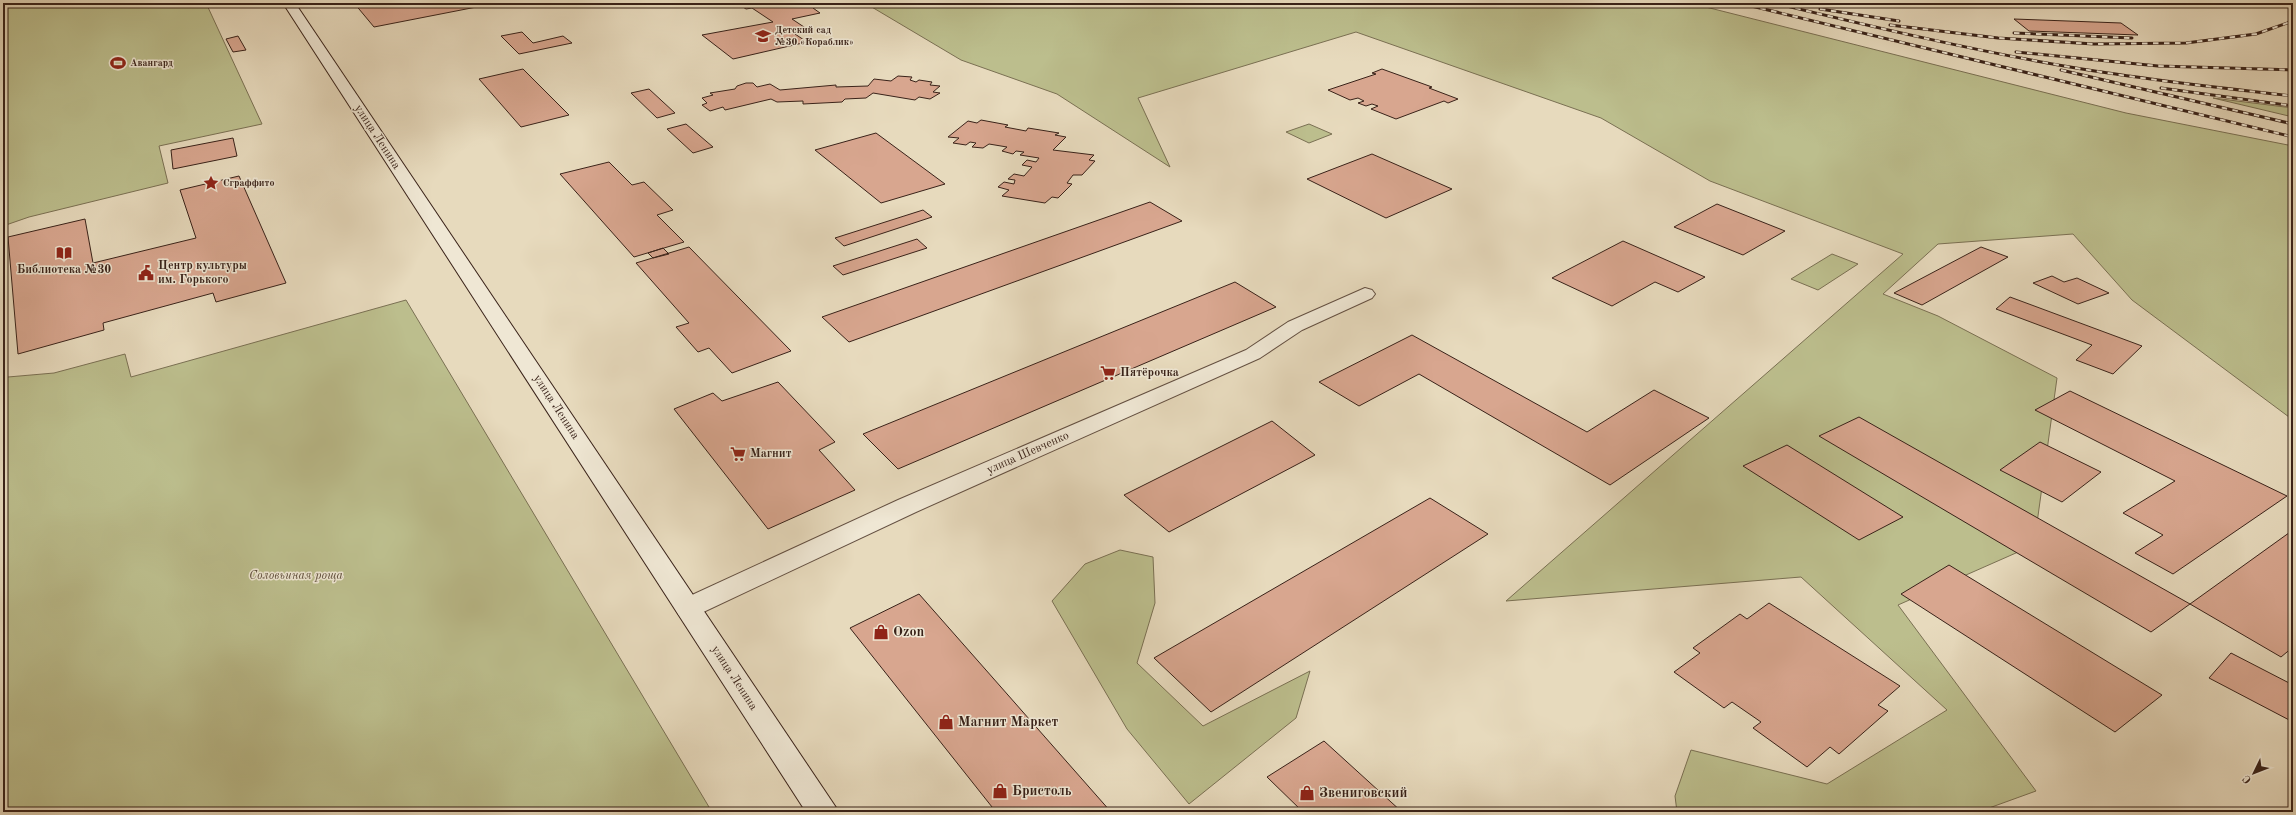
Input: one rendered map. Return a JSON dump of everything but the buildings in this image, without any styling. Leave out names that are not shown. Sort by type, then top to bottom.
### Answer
[{"type":"main road","name":"улица Ленина","points":[[289,3],[823,812]]},
{"type":"main road","name":"улица Шевченко","points":[[688,608],[908,506],[1253,354],[1295,326],[1365,294]]},
{"type":"green space","name":"Авангард","points":[[3,3],[206,3],[262,124],[159,146],[168,183],[29,217],[3,226]]},
{"type":"green space","points":[[865,3],[1690,3],[2126,113],[2293,146],[2293,420],[2132,300],[2073,234],[1938,244],[1883,294],[1938,316],[2057,378],[2034,545],[1898,605],[2036,791],[1978,812],[1677,812],[1675,796],[1691,750],[1827,784],[1947,710],[1801,577],[1506,601],[1903,254],[1710,181],[1601,118],[1356,32],[1138,98],[1170,167],[1057,94],[961,60]]},
{"type":"green space","points":[[2213,98],[2293,108],[2293,117]]},
{"type":"green space","points":[[1309,124],[1332,134],[1309,143],[1286,132]]},
{"type":"green space","points":[[1832,254],[1858,264],[1818,290],[1791,279]]},
{"type":"green space","name":"Соловьиная роща","points":[[406,300],[712,812],[3,812],[3,373],[8,377],[54,373],[125,354],[131,377]]},
{"type":"green space","points":[[1120,550],[1153,557],[1155,603],[1137,663],[1203,726],[1310,671],[1296,718],[1189,804],[1127,729],[1052,601],[1085,564]]},
{"type":"railway","points":[[1739,3],[2293,137]]},
{"type":"railway","points":[[1774,3],[1925,38],[2038,61],[2157,80],[2293,96]]},
{"type":"railway","points":[[1820,9],[1899,21]]},
{"type":"railway","points":[[1890,25],[1998,38],[2094,44],[2186,43],[2256,34],[2293,21]]},
{"type":"railway","points":[[2014,33],[2132,38]]},
{"type":"railway","points":[[2016,52],[2158,66],[2293,70]]},
{"type":"railway","points":[[2061,70],[2293,124]]},
{"type":"railway","points":[[2161,88],[2293,106]]},
{"type":"place","name":"Детский сад №30 «Кораблик»","points":[[763,36]]},
{"type":"place","name":"Авангард","points":[[118,63]]},
{"type":"place","name":"Сграффито","points":[[211,183]]},
{"type":"place","name":"Библиотека №30","points":[[64,253]]},
{"type":"place","name":"Центр культуры им. Горького","points":[[146,273]]},
{"type":"place","name":"Пятёрочка","points":[[1108,373]]},
{"type":"place","name":"Магнит","points":[[738,454]]},
{"type":"place","name":"Ozon","points":[[881,632]]},
{"type":"place","name":"Магнит Маркет","points":[[946,722]]},
{"type":"place","name":"Бристоль","points":[[1000,791]]},
{"type":"place","name":"Звениговский","points":[[1307,793]]}]
